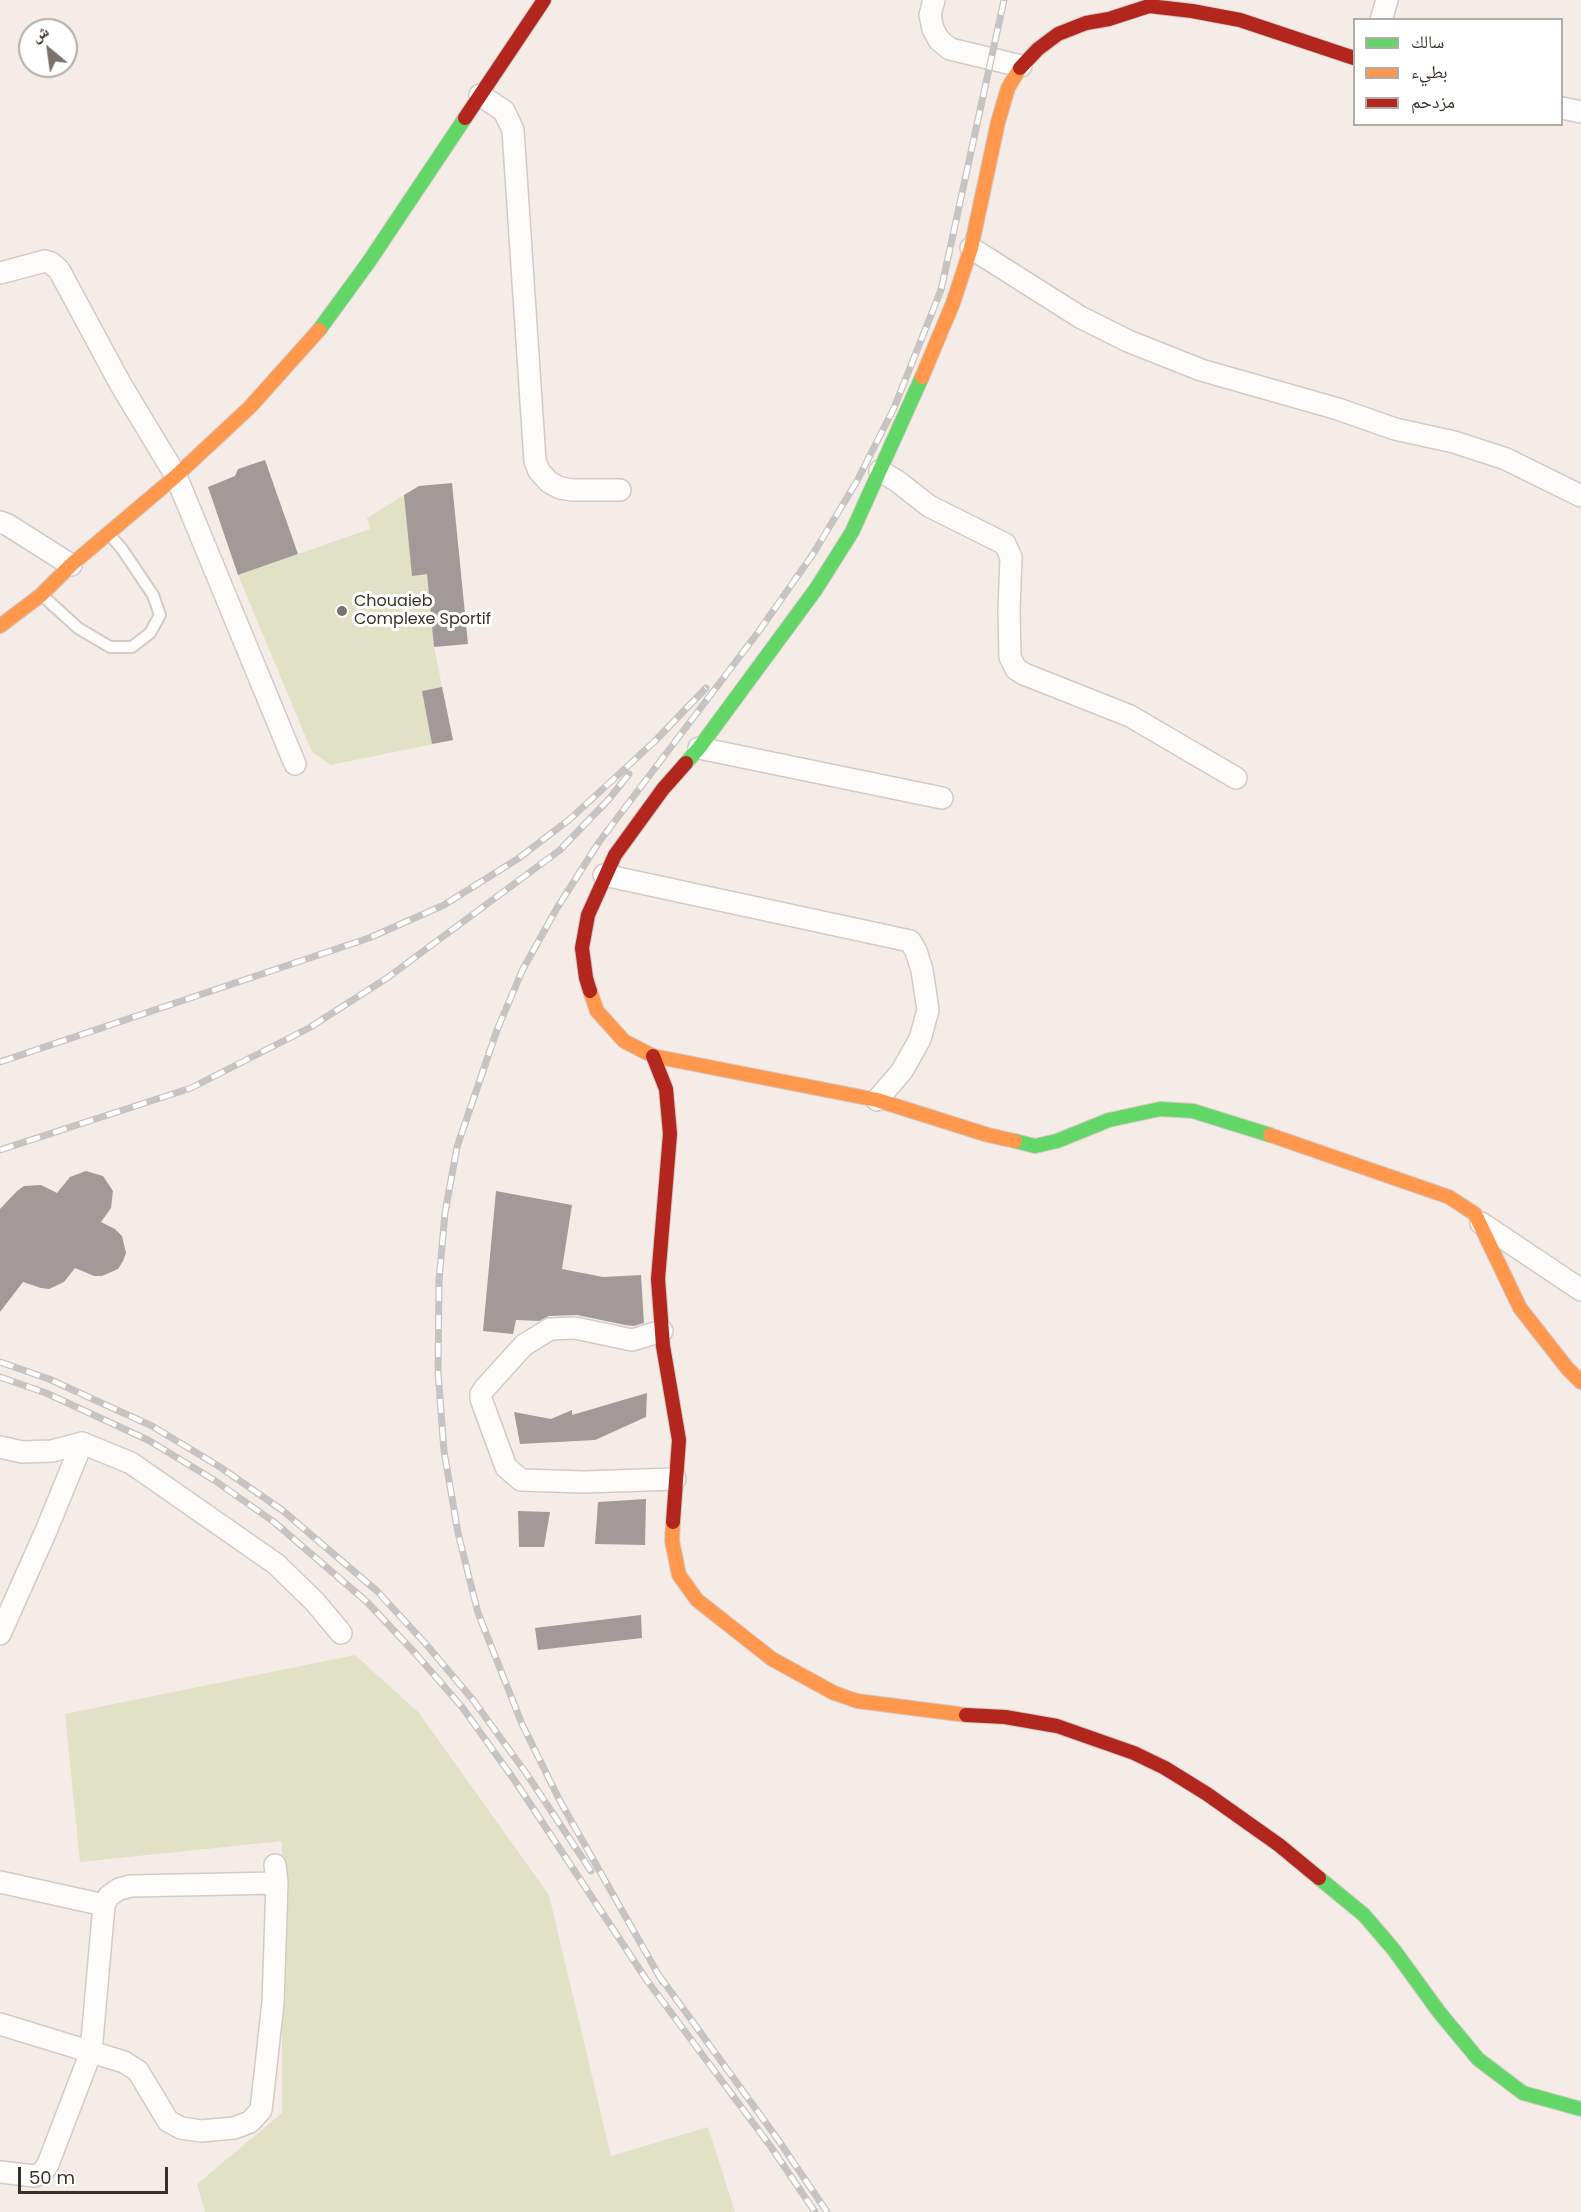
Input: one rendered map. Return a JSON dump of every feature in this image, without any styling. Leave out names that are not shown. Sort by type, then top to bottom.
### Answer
[{"type":"street","points":[[0,626],[41,595],[71,565],[176,476],[250,407],[317,333],[368,263],[544,0]]},
{"type":"street","points":[[934,0],[930,15],[933,29],[939,40],[950,49],[1021,66]]},
{"type":"street","points":[[1382,18],[1387,0]]},
{"type":"street","points":[[1353,58],[1240,20],[1222,8],[1150,3],[1109,19],[1086,23],[1058,34],[1021,66],[1008,88],[998,122],[971,248],[935,347],[852,532],[816,589],[699,748],[663,789],[615,855],[604,875],[588,915],[582,948],[586,978],[597,1011],[624,1041],[653,1056],[877,1100],[988,1135],[1035,1146],[1057,1141],[1108,1120],[1136,1113],[1160,1109],[1193,1111],[1227,1120],[1449,1197],[1475,1215],[1481,1223],[1494,1256],[1520,1308],[1567,1368],[1581,1382]]},
{"type":"street","points":[[480,95],[504,111],[513,130],[535,461],[539,471],[549,482],[560,488],[620,490]]},
{"type":"street","points":[[1563,108],[1581,112]]},
{"type":"street","points":[[971,248],[1080,317],[1128,341],[1201,370],[1338,409],[1395,429],[1454,442],[1506,459],[1581,496]]},
{"type":"street","points":[[0,273],[45,261],[59,270],[121,385],[176,476],[296,765]]},
{"type":"street","points":[[880,471],[929,506],[1005,544],[1011,557],[1010,657],[1016,669],[1130,716],[1236,778]]},
{"type":"street","points":[[0,522],[71,565]]},
{"type":"street","points":[[699,748],[942,798]]},
{"type":"street","points":[[604,875],[910,941],[922,970],[928,1010],[920,1039],[902,1071],[877,1100]]},
{"type":"street","points":[[653,1056],[666,1089],[670,1134],[658,1279],[670,1393],[679,1440],[672,1541],[679,1575],[697,1600],[772,1659],[834,1693],[857,1701],[948,1713],[1005,1717],[1057,1726],[1134,1753],[1165,1768],[1280,1845],[1364,1916],[1394,1950],[1439,2012],[1478,2059],[1523,2093],[1581,2109]]},
{"type":"street","points":[[1481,1223],[1581,1290]]},
{"type":"street","points":[[662,1331],[632,1340],[575,1328],[550,1329],[524,1345],[485,1388],[481,1399],[506,1467],[521,1480],[584,1482],[675,1479]]},
{"type":"street","points":[[0,1634],[82,1443]]},
{"type":"street","points":[[0,1448],[22,1452],[51,1451],[82,1443],[131,1463],[276,1564],[315,1602],[340,1634]]},
{"type":"street","points":[[0,2024],[91,2052],[124,2062],[138,2072],[168,2121],[181,2128],[201,2131],[234,2128],[250,2122],[261,2110],[273,2003],[276,1874],[130,1886],[119,1889],[109,1896],[104,1905],[91,2052],[48,2164],[42,2173],[34,2175],[0,2172]]},
{"type":"street","points":[[0,1882],[104,1905]]},
{"type":"lane","points":[[41,595],[78,628],[110,647],[132,647],[150,633],[160,615],[153,595],[122,549],[108,533]]},
{"type":"green space","name":"Chouaieb Complexe Sportif","points":[[419,486],[434,647],[453,740],[331,765],[312,752],[238,575],[370,529],[367,518]]},
{"type":"green space","points":[[355,1655],[419,1713],[549,1895],[611,2156],[708,2127],[735,2212],[205,2212],[197,2184],[282,2113],[282,1841],[80,1862],[65,1714]]},
{"type":"building","points":[[265,460],[298,554],[238,575],[208,487],[235,476],[238,469]]},
{"type":"building","points":[[452,483],[468,644],[434,647],[427,574],[412,576],[404,495],[419,486]]},
{"type":"building","points":[[442,687],[453,740],[432,744],[422,691]]},
{"type":"building","points":[[86,1171],[103,1176],[113,1191],[111,1208],[101,1222],[115,1229],[122,1236],[126,1253],[123,1261],[118,1269],[102,1276],[94,1276],[75,1268],[64,1282],[49,1289],[23,1282],[0,1312],[0,1209],[24,1186],[41,1185],[57,1193],[70,1177]]},
{"type":"building","points":[[496,1191],[572,1205],[562,1269],[603,1277],[641,1275],[644,1323],[634,1326],[577,1315],[549,1316],[539,1321],[516,1320],[513,1334],[483,1331]]},
{"type":"building","points":[[647,1393],[646,1417],[595,1440],[520,1444],[514,1412],[551,1419],[572,1410],[572,1415]]},
{"type":"building","points":[[646,1499],[645,1545],[595,1544],[598,1502]]},
{"type":"building","points":[[518,1511],[550,1512],[544,1547],[519,1547]]},
{"type":"building","points":[[641,1615],[642,1638],[538,1650],[535,1628]]},
{"type":"railway","points":[[662,1981],[560,1801],[522,1724],[478,1613],[458,1533],[444,1451],[438,1372],[439,1280],[445,1213],[457,1147],[497,1030],[523,969],[557,908],[599,842],[759,631],[813,554],[857,481],[894,408],[941,290],[1004,0]]},
{"type":"railway","points":[[0,1062],[369,938],[444,905],[519,858],[570,819],[655,741],[706,688]]},
{"type":"railway","points":[[0,1150],[191,1088],[309,1028],[387,978],[560,850],[609,799],[629,774]]},
{"type":"railway","points":[[0,1362],[49,1379],[152,1426],[220,1467],[282,1510],[377,1591],[473,1700],[526,1773],[591,1871]]},
{"type":"railway","points":[[0,1377],[46,1393],[148,1440],[214,1480],[274,1522],[367,1602],[462,1707],[515,1781],[646,1979],[771,2147],[815,2212]]},
{"type":"railway","points":[[658,1974],[779,2141],[827,2212]]},
{"type":"traffic: fast","points":[[319,330],[368,263],[465,118]]},
{"type":"traffic: fast","points":[[686,763],[816,589],[852,532],[922,377]]},
{"type":"traffic: fast","points":[[1015,1141],[1035,1146],[1057,1141],[1109,1120],[1160,1109],[1193,1111],[1270,1135]]},
{"type":"traffic: fast","points":[[1319,1878],[1364,1915],[1478,2059],[1523,2093],[1581,2109]]},
{"type":"traffic: slow","points":[[922,377],[953,303],[971,248],[998,122],[1008,88],[1020,68]]},
{"type":"traffic: slow","points":[[0,626],[41,595],[71,565],[176,476],[250,407],[319,330]]},
{"type":"traffic: slow","points":[[590,991],[597,1011],[624,1041],[653,1056],[877,1100],[988,1135],[1015,1141]]},
{"type":"traffic: slow","points":[[1270,1135],[1449,1197],[1475,1214],[1520,1308],[1567,1368],[1581,1382]]},
{"type":"traffic: slow","points":[[673,1522],[672,1541],[679,1575],[697,1600],[772,1659],[834,1693],[857,1701],[966,1715]]},
{"type":"traffic: jam","points":[[465,118],[544,0]]},
{"type":"traffic: jam","points":[[1020,68],[1038,49],[1058,34],[1086,23],[1109,19],[1149,6],[1240,20],[1353,58]]},
{"type":"traffic: jam","points":[[590,991],[582,948],[588,915],[615,855],[663,789],[686,763]]},
{"type":"traffic: jam","points":[[653,1056],[666,1089],[670,1134],[658,1279],[663,1346],[679,1440],[673,1522]]},
{"type":"traffic: jam","points":[[966,1715],[1005,1717],[1057,1726],[1134,1753],[1165,1768],[1207,1794],[1279,1845],[1319,1878]]},
{"type":"place","name":"Chouaieb Complexe Sportif","points":[[342,611]]}]
